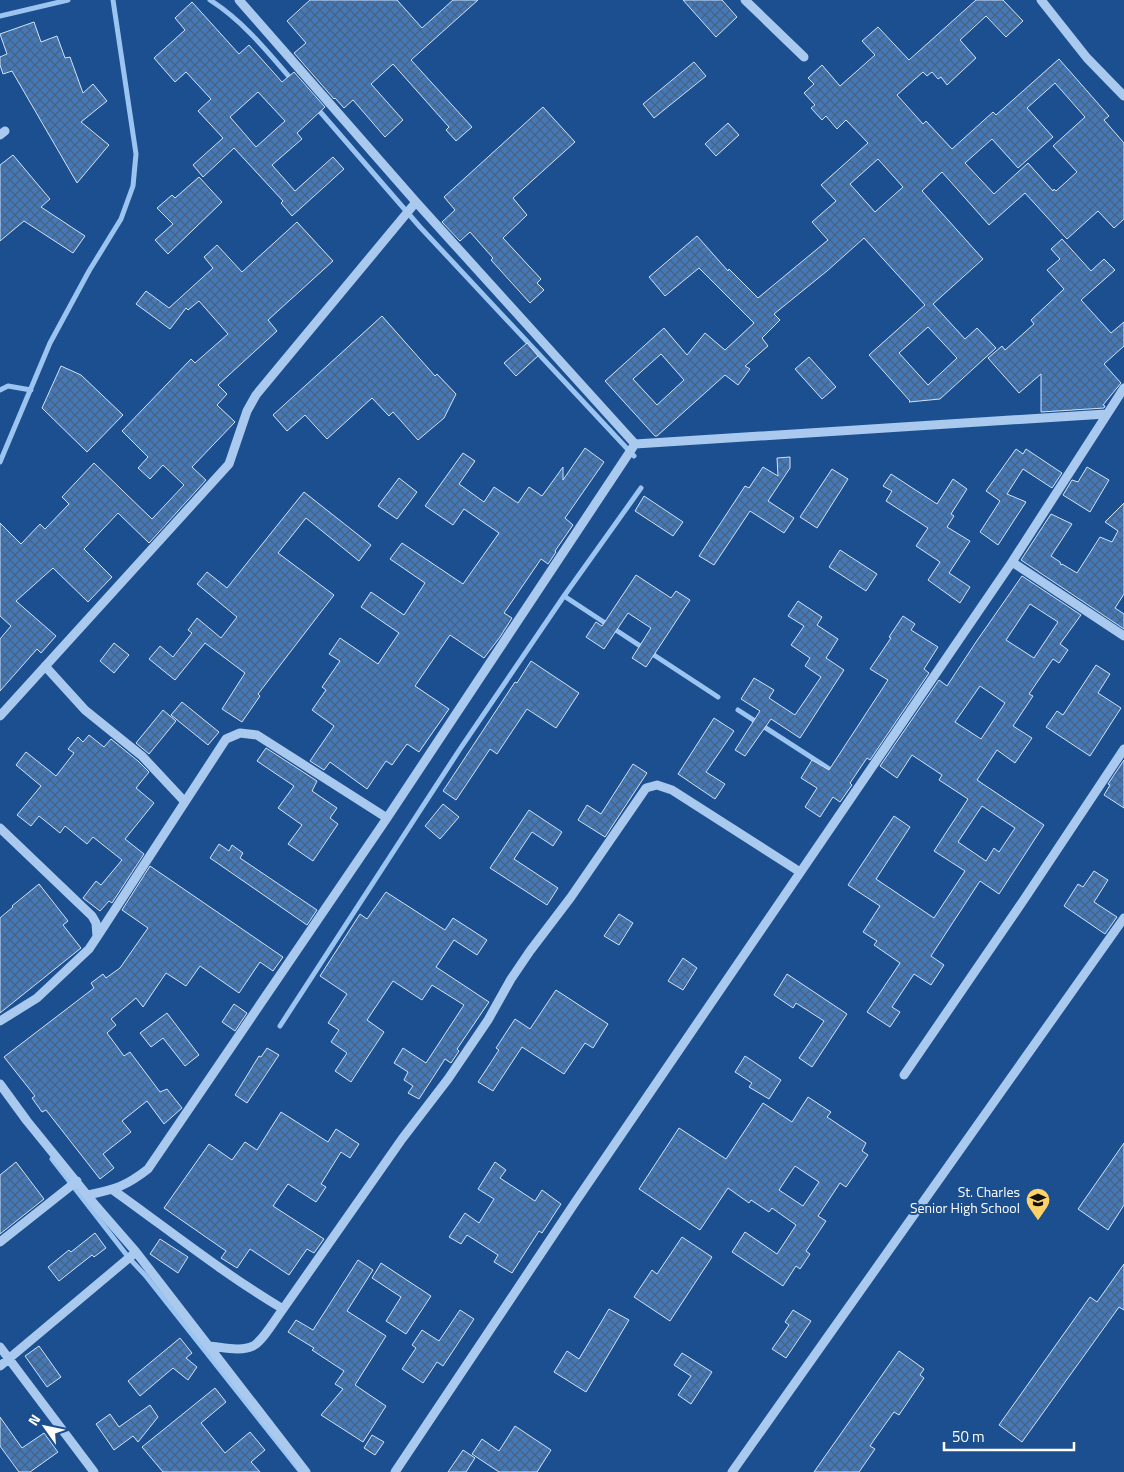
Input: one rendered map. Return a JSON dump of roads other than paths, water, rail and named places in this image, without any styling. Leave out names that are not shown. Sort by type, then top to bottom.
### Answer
[{"type":"street","points":[[240,0],[416,202],[635,444]]},
{"type":"street","points":[[746,0],[804,57]]},
{"type":"street","points":[[1041,0],[1088,58],[1124,96]]},
{"type":"street","points":[[0,716],[229,464],[247,410],[256,395],[416,202]]},
{"type":"street","points":[[395,1472],[571,1209],[1012,562],[1124,388]]},
{"type":"street","points":[[635,444],[1106,414]]},
{"type":"street","points":[[88,1195],[113,1190],[130,1183],[148,1169],[387,818],[635,444]]},
{"type":"street","points":[[1012,562],[1124,636]]},
{"type":"street","points":[[45,666],[85,710],[142,756],[185,802]]},
{"type":"street","points":[[0,1021],[37,998],[89,949],[226,739],[240,733],[257,735],[387,818]]},
{"type":"street","points":[[904,1076],[1124,749]]},
{"type":"street","points":[[209,1346],[241,1348],[254,1346],[266,1334],[402,1139],[448,1079],[488,1020],[526,958],[572,898],[646,788],[657,784],[672,790],[800,872]]},
{"type":"street","points":[[0,828],[92,916],[96,923],[97,937]]},
{"type":"street","points":[[732,1472],[1124,918]]},
{"type":"street","points":[[0,1084],[27,1121],[136,1252],[306,1472]]},
{"type":"street","points":[[0,1242],[77,1181]]},
{"type":"street","points":[[113,1190],[283,1309]]},
{"type":"street","points":[[0,1366],[136,1252]]},
{"type":"street","points":[[0,1347],[94,1472]]},
{"type":"waterway","points":[[0,16],[68,0]]},
{"type":"waterway","points":[[0,462],[50,343],[89,271],[121,219],[133,186],[136,154],[113,0]]},
{"type":"waterway","points":[[210,0],[244,27],[292,80]]},
{"type":"waterway","points":[[316,107],[420,227],[634,456]]},
{"type":"waterway","points":[[0,390],[8,386],[31,390]]},
{"type":"waterway","points":[[280,1026],[460,749],[564,596],[641,488]]},
{"type":"waterway","points":[[564,596],[718,697]]},
{"type":"waterway","points":[[738,710],[834,772]]},
{"type":"waterway","points":[[52,1159],[301,1472]]},
{"type":"place","name":"St. Charles Senior High School","points":[[1038,1221]]}]
